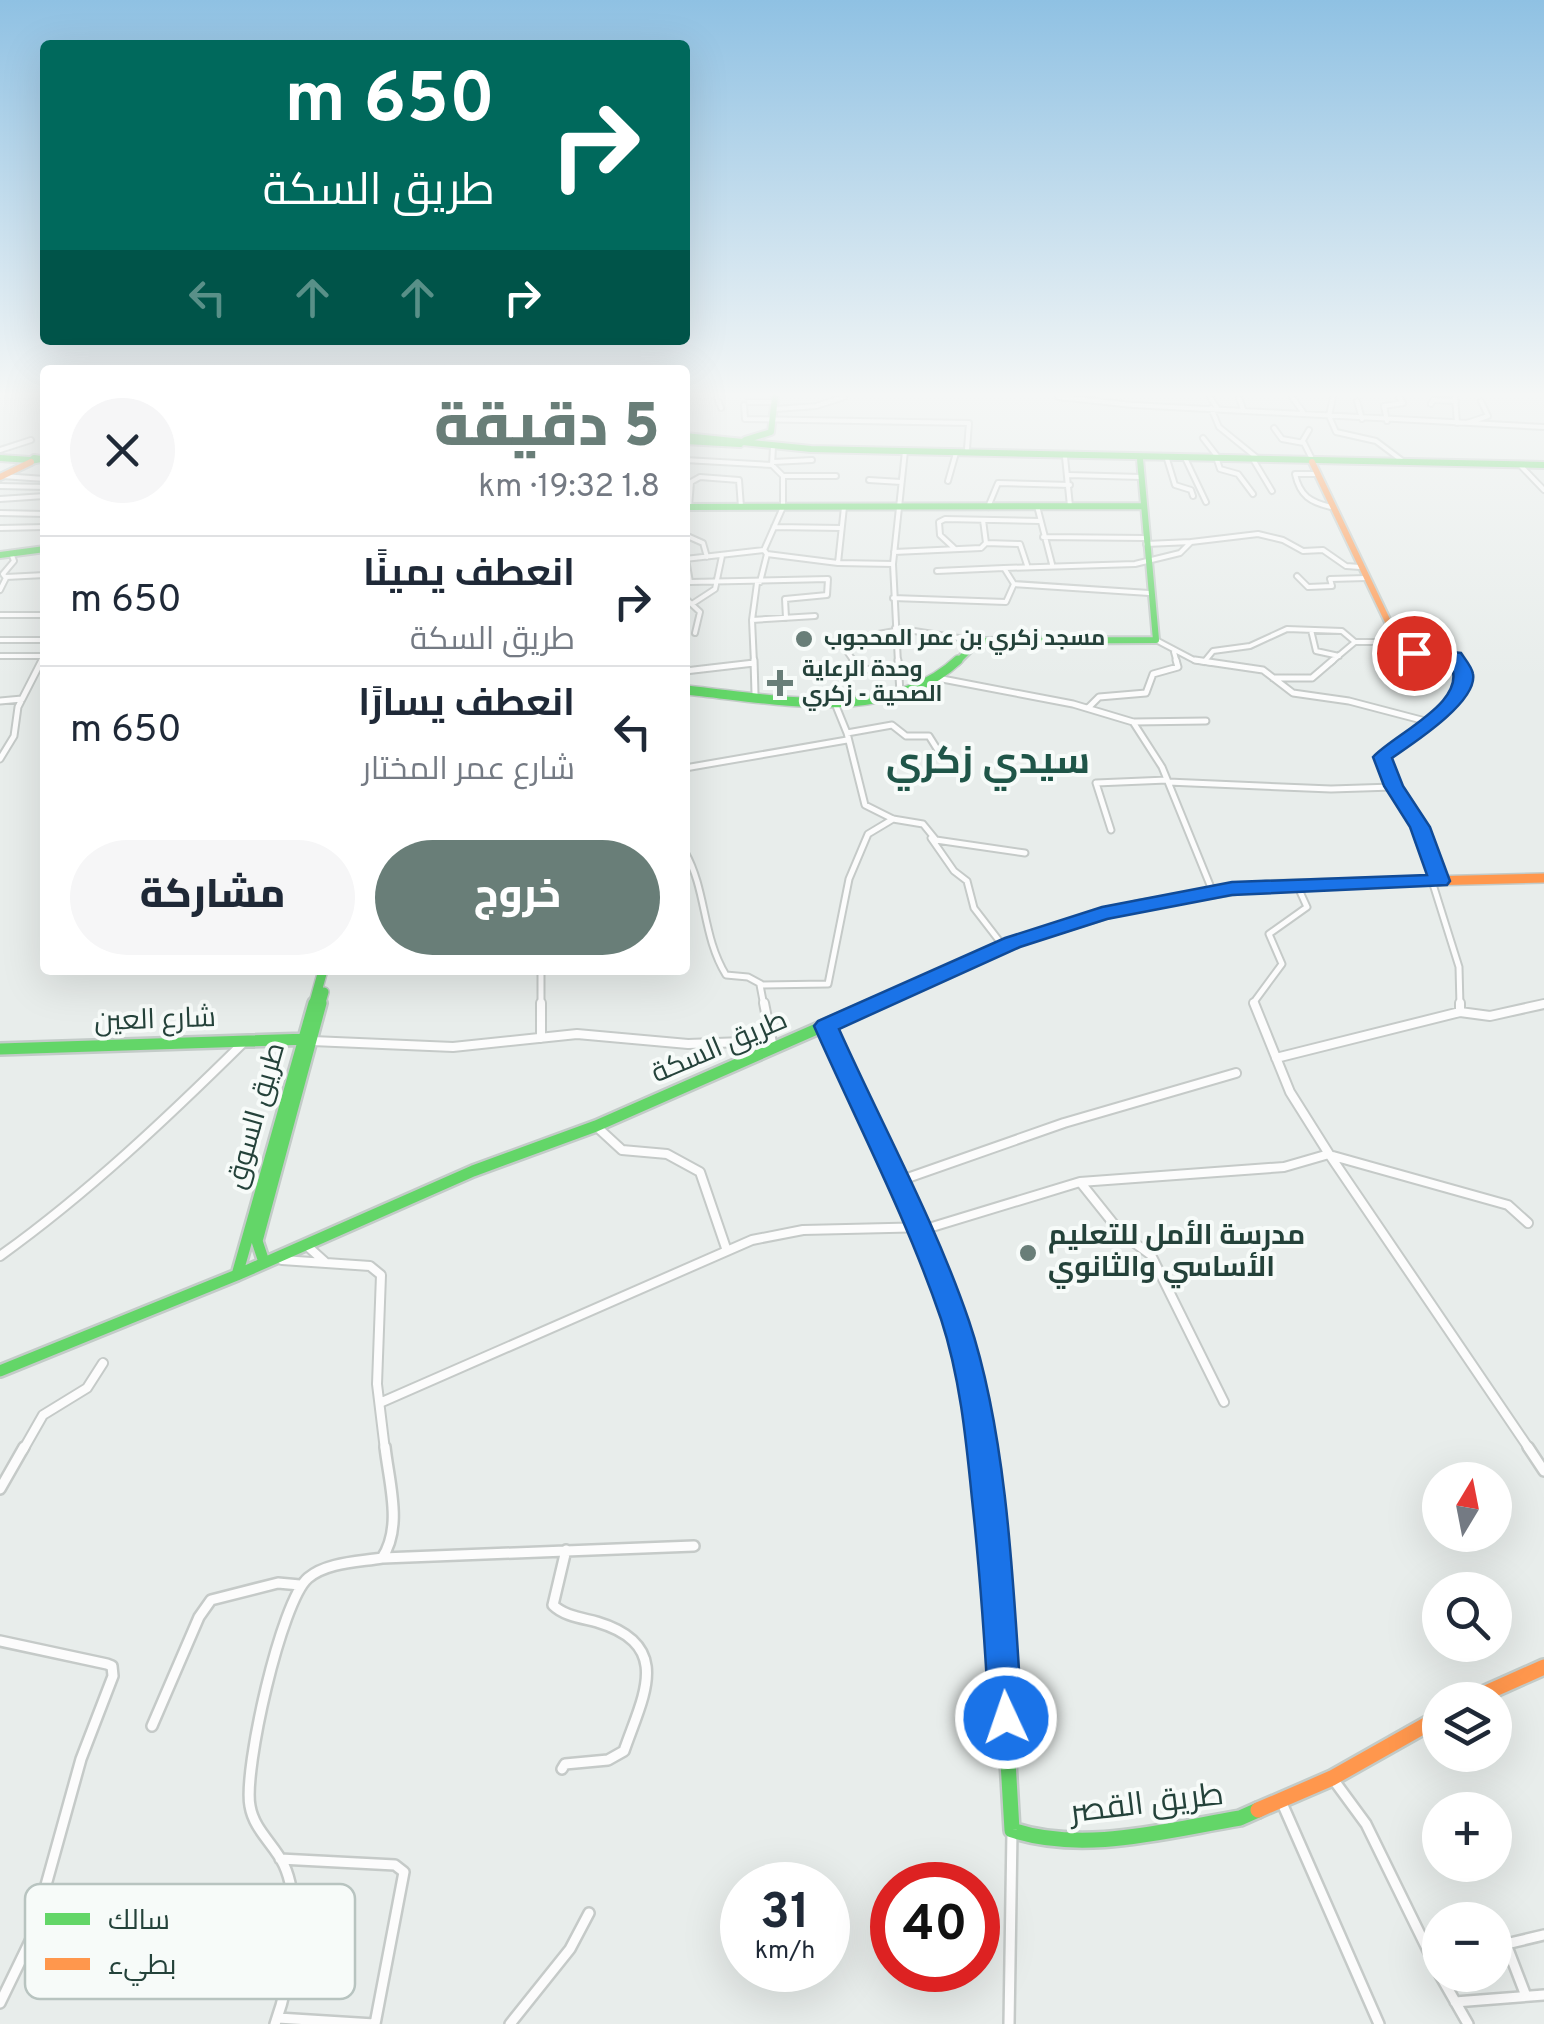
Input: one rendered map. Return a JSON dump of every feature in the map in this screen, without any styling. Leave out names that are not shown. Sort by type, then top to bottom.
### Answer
[{"type":"main road","points":[[690,690],[834,700],[900,693],[937,678],[978,641],[1156,640],[1142,491]]},
{"type":"main road","points":[[1325,491],[1398,642],[1408,652],[1449,655],[1462,665],[1464,686],[1430,723],[1382,757],[1393,786],[1420,827],[1436,881]]},
{"type":"main road","points":[[690,508],[1143,506]]},
{"type":"main road","points":[[6,554],[40,550]]},
{"type":"main road","name":"طريق السكة","points":[[0,1371],[237,1275],[473,1171],[596,1126],[773,1045],[826,1026],[1004,947],[1102,913],[1212,891],[1544,878]]},
{"type":"main road","name":"طريق السوق","points":[[268,1260],[257,1241],[326,975]]},
{"type":"main road","points":[[826,1026],[958,1329],[981,1437],[999,1607],[1012,1830]]},
{"type":"main road","name":"طريق السوق","points":[[237,1275],[308,1040]]},
{"type":"main road","name":"شارع العين","points":[[0,1048],[308,1040]]},
{"type":"main road","points":[[1510,1682],[1544,1667]]},
{"type":"main road","name":"طريق القصر","points":[[1012,1830],[1025,1837],[1072,1842],[1240,1818],[1332,1778],[1422,1727]]},
{"type":"street","points":[[740,491],[741,507]]},
{"type":"street","points":[[754,694],[752,620],[766,552],[783,507],[783,491]]},
{"type":"street","points":[[900,491],[893,598],[900,693]]},
{"type":"street","points":[[988,507],[994,491]]},
{"type":"street","points":[[1070,491],[1070,506]]},
{"type":"street","points":[[1191,491],[1193,496]]},
{"type":"street","points":[[1201,491],[1206,502]]},
{"type":"street","points":[[1298,491],[1306,500],[1332,506]]},
{"type":"street","points":[[0,499],[40,496]]},
{"type":"street","points":[[1037,506],[1052,564]]},
{"type":"street","points":[[838,563],[844,507]]},
{"type":"street","points":[[0,513],[40,514]]},
{"type":"street","points":[[954,548],[940,535],[940,522],[952,518],[1040,521]]},
{"type":"street","points":[[983,520],[986,543]]},
{"type":"street","points":[[774,526],[841,528]]},
{"type":"street","points":[[0,528],[40,527]]},
{"type":"street","points":[[1043,537],[1191,542],[1258,534],[1283,540],[1300,550],[1323,550],[1363,572]]},
{"type":"street","points":[[690,537],[703,543],[707,557]]},
{"type":"street","points":[[937,571],[1147,563],[1184,552],[1191,542]]},
{"type":"street","points":[[894,552],[944,552],[981,548],[986,543],[1020,544],[1027,565]]},
{"type":"street","points":[[690,559],[766,552],[838,563],[893,564]]},
{"type":"street","points":[[0,590],[2,576],[14,561],[6,554]]},
{"type":"street","points":[[696,632],[700,612],[692,604],[709,595],[722,556]]},
{"type":"street","points":[[893,598],[1009,600],[1014,584],[1004,568]]},
{"type":"street","points":[[1297,576],[1308,587],[1332,586],[1330,580],[1336,577],[1363,572]]},
{"type":"street","points":[[2,576],[40,575]]},
{"type":"street","points":[[690,582],[828,579],[827,595],[785,600],[786,618]]},
{"type":"street","points":[[1014,584],[1150,593]]},
{"type":"street","points":[[0,615],[40,615]]},
{"type":"street","points":[[752,620],[816,616]]},
{"type":"street","points":[[899,671],[859,668],[844,647],[850,639],[895,629],[978,641]]},
{"type":"street","points":[[1204,662],[1213,651],[1250,646],[1280,630],[1342,631],[1355,642],[1398,642]]},
{"type":"street","points":[[1311,630],[1316,651],[1339,656]]},
{"type":"street","points":[[0,640],[40,640]]},
{"type":"street","points":[[1156,640],[1204,662],[1256,668],[1293,693],[1349,701],[1430,723]]},
{"type":"street","points":[[1273,678],[1312,678],[1355,642]]},
{"type":"street","points":[[1088,708],[1099,697],[1146,693],[1153,674],[1178,667],[1174,650]]},
{"type":"street","points":[[0,656],[40,655]]},
{"type":"street","points":[[690,670],[754,663]]},
{"type":"street","points":[[0,759],[14,736],[22,699],[40,665]]},
{"type":"street","points":[[937,678],[1088,708],[1133,722],[1206,721]]},
{"type":"street","points":[[0,701],[22,699]]},
{"type":"street","points":[[834,700],[864,802],[892,819],[919,822],[932,836],[983,850],[1025,853]]},
{"type":"street","points":[[1133,722],[1152,746],[1212,891]]},
{"type":"street","points":[[690,767],[892,725],[906,736],[929,736],[940,752]]},
{"type":"street","points":[[1111,830],[1096,782],[1393,786]]},
{"type":"street","points":[[690,862],[697,877],[707,945],[726,975],[761,984],[828,984],[850,879],[868,834],[892,819]]},
{"type":"street","points":[[932,836],[933,845],[967,881],[974,908],[1004,947]]},
{"type":"street","points":[[1436,881],[1459,966],[1460,1012]]},
{"type":"street","points":[[1297,885],[1306,907],[1269,934],[1282,964],[1254,1002],[1290,1092],[1544,1471]]},
{"type":"street","points":[[540,1038],[541,975]]},
{"type":"street","points":[[308,1040],[453,1047],[577,1034],[688,1044],[773,1045],[761,984]]},
{"type":"street","points":[[1276,1058],[1460,1012],[1490,1016],[1544,1004]]},
{"type":"street","points":[[0,1256],[50,1220],[183,1102],[246,1040]]},
{"type":"street","points":[[895,1183],[1064,1123],[1236,1073]]},
{"type":"street","points":[[596,1126],[622,1150],[667,1154],[694,1166],[700,1172],[726,1251]]},
{"type":"street","points":[[382,1402],[726,1251],[784,1232],[949,1224],[1080,1182],[1284,1167],[1330,1155],[1508,1204],[1528,1224]]},
{"type":"street","points":[[1080,1182],[1122,1233],[1150,1255],[1224,1402]]},
{"type":"street","points":[[305,1244],[326,1263]]},
{"type":"street","points":[[268,1260],[370,1266],[382,1275],[376,1366],[394,1526],[391,1545],[382,1558]]},
{"type":"street","points":[[0,1489],[43,1415],[86,1388],[103,1363]]},
{"type":"street","points":[[152,1726],[198,1617],[211,1600],[278,1583],[300,1585],[332,1568],[382,1558],[694,1546]]},
{"type":"street","points":[[562,1768],[565,1764],[608,1760],[624,1751],[650,1677],[641,1650],[618,1628],[560,1612],[553,1605],[566,1550]]},
{"type":"street","points":[[290,1884],[280,1859],[255,1828],[248,1808],[248,1790],[282,1630],[300,1585]]},
{"type":"street","points":[[0,1641],[107,1664],[113,1670],[81,1759],[46,1884]]},
{"type":"street","points":[[1332,1778],[1366,1824],[1422,1938]]},
{"type":"street","points":[[1281,1802],[1379,2024]]},
{"type":"street","points":[[1009,2024],[1012,1830]]},
{"type":"street","points":[[276,2021],[374,2024],[405,1884],[404,1872],[396,1865],[280,1859]]},
{"type":"street","points":[[510,2024],[563,1960],[589,1913]]},
{"type":"street","points":[[1526,1996],[1506,1944],[1544,1935]]},
{"type":"street","points":[[0,2003],[25,1950]]},
{"type":"street","points":[[1449,1992],[1468,2024]]},
{"type":"street","points":[[1455,2002],[1544,1996]]},
{"type":"traffic: fast","points":[[690,690],[814,701],[881,697],[911,690],[938,677],[978,641],[1156,640],[1143,491]]},
{"type":"traffic: fast","points":[[690,507],[1143,506]]},
{"type":"traffic: fast","points":[[0,555],[40,550]]},
{"type":"traffic: fast","points":[[1383,756],[1393,787],[1426,839],[1439,881]]},
{"type":"traffic: fast","points":[[0,1371],[237,1275],[473,1171],[596,1126],[1013,943],[1137,905],[1269,885]]},
{"type":"traffic: fast","points":[[237,1275],[322,975]]},
{"type":"traffic: fast","points":[[264,1262],[257,1241],[324,992]]},
{"type":"traffic: fast","points":[[0,1049],[309,1039]]},
{"type":"traffic: fast","points":[[955,1323],[981,1437],[999,1607],[1012,1830],[1033,1837],[1090,1839],[1240,1818],[1258,1810]]},
{"type":"traffic: slow","points":[[1326,491],[1400,647],[1408,652],[1455,657],[1461,674],[1452,702],[1383,756]]},
{"type":"traffic: slow","points":[[1269,885],[1544,878]]},
{"type":"traffic: slow","points":[[826,1026],[955,1323]]},
{"type":"traffic: slow","points":[[1510,1682],[1544,1667]]},
{"type":"traffic: slow","points":[[1258,1810],[1332,1778],[1422,1727]]},
{"type":"place","name":"مسجد زكري بن عمر المحجوب","points":[[804,639]]},
{"type":"place","name":"وحدة الرعاية الصحية - زكري","points":[[780,683]]},
{"type":"place","name":"مدرسة الأمل للتعليم الأساسي والثانوي","points":[[1028,1253]]},
{"type":"district","name":"سيدي زكري","points":[[988,763]]},
{"type":"route","points":[[1006,1718],[981,1437],[966,1357],[918,1231],[826,1026],[1013,943],[1102,913],[1232,889],[1440,881],[1426,839],[1393,786],[1382,757],[1439,716],[1464,686],[1465,679],[1462,665],[1455,657],[1414,653]]}]
